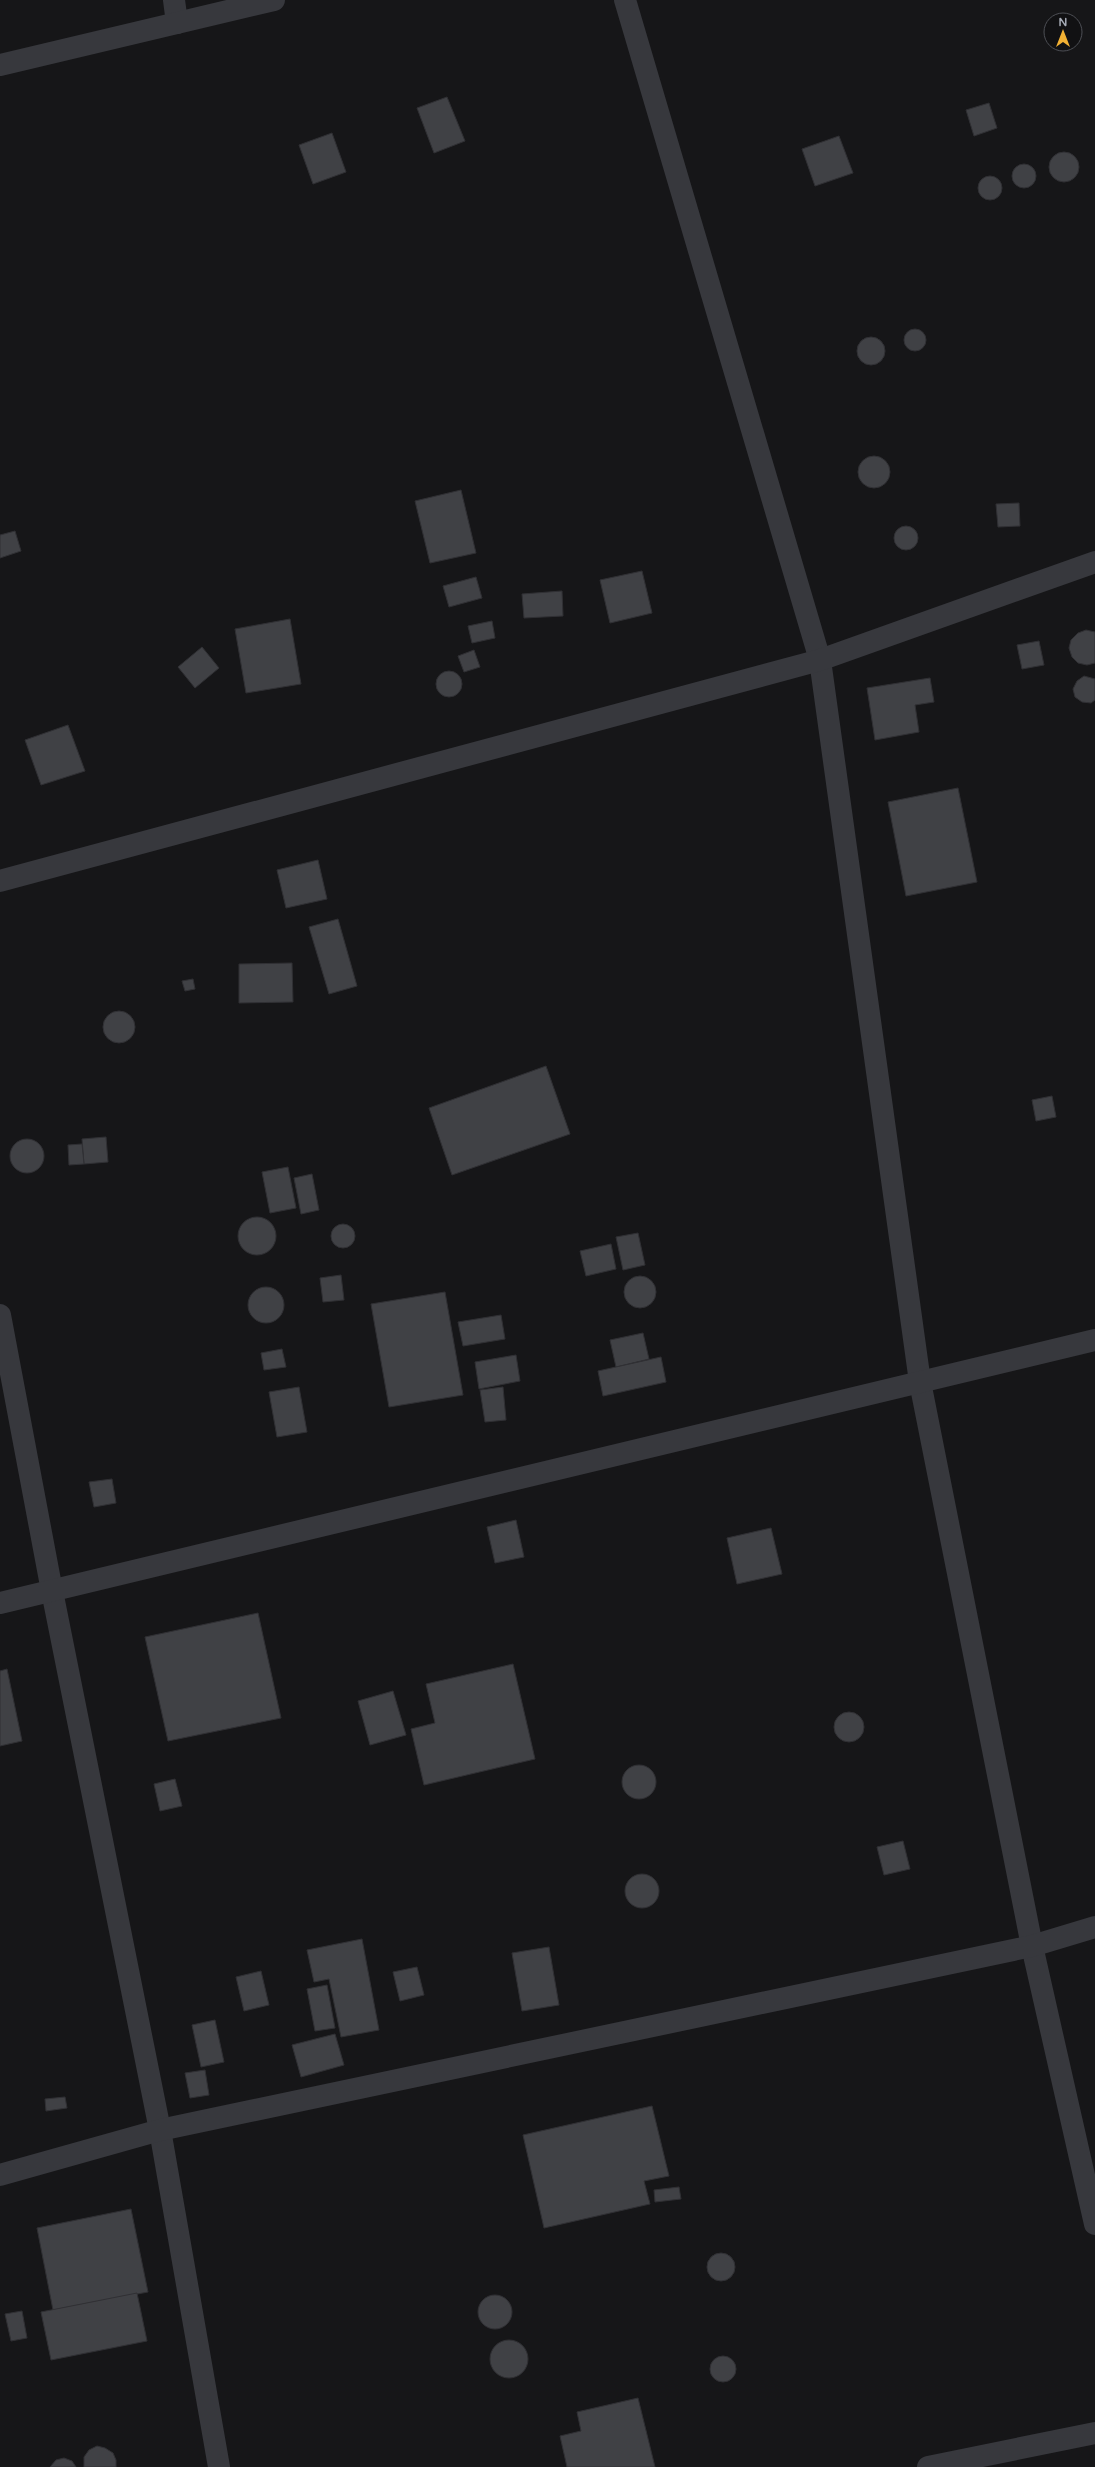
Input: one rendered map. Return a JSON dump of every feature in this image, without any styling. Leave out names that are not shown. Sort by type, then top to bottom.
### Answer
[{"type":"street","points":[[174,0],[177,23]]},
{"type":"street","points":[[0,65],[274,0]]},
{"type":"street","points":[[625,0],[820,660],[920,1382],[1032,1946],[1095,2224]]},
{"type":"street","points":[[0,881],[820,660],[1095,562]]},
{"type":"street","points":[[0,1315],[52,1591],[160,2130],[219,2467]]},
{"type":"street","points":[[0,1603],[1095,1340]]},
{"type":"street","points":[[0,2175],[160,2130],[1032,1946],[1095,1927]]},
{"type":"street","points":[[928,2467],[1095,2433]]},
{"type":"building","points":[[447,97],[465,141],[434,153],[417,108]]},
{"type":"building","points":[[989,103],[997,128],[974,136],[966,110]]},
{"type":"building","points":[[332,133],[346,172],[313,184],[299,145]]},
{"type":"building","points":[[839,136],[853,173],[815,186],[802,149]]},
{"type":"building","points":[[1064,152],[1075,156],[1079,167],[1075,178],[1064,182],[1053,178],[1049,167],[1053,156]]},
{"type":"building","points":[[1024,164],[1029,165],[1035,171],[1035,181],[1029,187],[1024,188],[1019,187],[1013,181],[1012,176],[1013,171],[1019,165]]},
{"type":"building","points":[[990,176],[995,177],[1001,183],[1001,193],[995,199],[990,200],[985,199],[979,193],[978,188],[979,183],[985,177]]},
{"type":"building","points":[[915,329],[923,332],[926,340],[923,348],[915,351],[907,348],[904,340],[907,332]]},
{"type":"building","points":[[871,337],[881,341],[885,351],[881,361],[871,365],[861,361],[857,351],[861,341]]},
{"type":"building","points":[[871,456],[877,456],[886,460],[890,472],[886,484],[877,488],[871,488],[862,484],[858,475],[858,469],[862,460]]},
{"type":"building","points":[[461,490],[476,553],[430,563],[415,501]]},
{"type":"building","points":[[1019,503],[1020,526],[998,527],[996,504]]},
{"type":"building","points":[[906,526],[915,529],[918,538],[915,547],[906,550],[897,547],[894,538],[897,529]]},
{"type":"building","points":[[15,531],[21,551],[0,558],[0,535]]},
{"type":"building","points":[[642,571],[652,613],[610,623],[600,580]]},
{"type":"building","points":[[476,577],[482,598],[449,607],[443,586]]},
{"type":"building","points":[[562,591],[563,616],[524,618],[522,594]]},
{"type":"building","points":[[290,619],[301,684],[246,693],[235,629]]},
{"type":"building","points":[[492,621],[495,638],[472,643],[468,626]]},
{"type":"building","points":[[1086,630],[1095,632],[1095,663],[1087,665],[1078,663],[1072,657],[1069,648],[1071,640],[1078,633]]},
{"type":"building","points":[[1039,641],[1044,665],[1022,669],[1017,645]]},
{"type":"building","points":[[202,647],[219,668],[195,688],[178,667]]},
{"type":"building","points":[[474,650],[480,667],[464,672],[458,656]]},
{"type":"building","points":[[449,671],[458,675],[462,684],[458,693],[449,697],[440,693],[436,684],[440,675]]},
{"type":"building","points":[[1084,676],[1095,679],[1095,700],[1091,703],[1082,702],[1075,697],[1073,689],[1077,681]]},
{"type":"building","points":[[930,678],[934,702],[915,705],[919,732],[875,740],[867,688]]},
{"type":"building","points":[[68,725],[85,771],[41,785],[25,740]]},
{"type":"building","points":[[958,788],[977,882],[906,896],[888,802]]},
{"type":"building","points":[[318,860],[327,899],[286,908],[277,870]]},
{"type":"building","points":[[338,919],[357,986],[329,994],[309,927]]},
{"type":"building","points":[[292,963],[293,1002],[239,1003],[239,964]]},
{"type":"building","points":[[193,979],[195,989],[185,991],[182,981]]},
{"type":"building","points":[[119,1011],[128,1014],[132,1018],[135,1027],[132,1036],[128,1040],[119,1043],[110,1040],[106,1036],[103,1027],[106,1018],[110,1014]]},
{"type":"building","points":[[546,1066],[570,1134],[452,1175],[429,1108]]},
{"type":"building","points":[[1052,1096],[1056,1117],[1036,1121],[1032,1100]]},
{"type":"building","points":[[106,1137],[108,1162],[84,1164],[82,1139]]},
{"type":"building","points":[[24,1139],[30,1139],[39,1144],[43,1150],[43,1162],[39,1168],[30,1173],[24,1173],[15,1168],[10,1159],[10,1153],[15,1144]]},
{"type":"building","points":[[82,1144],[84,1164],[69,1165],[68,1145]]},
{"type":"building","points":[[288,1167],[296,1208],[270,1213],[262,1172]]},
{"type":"building","points":[[312,1174],[319,1210],[301,1214],[294,1178]]},
{"type":"building","points":[[257,1217],[267,1220],[273,1226],[276,1236],[273,1246],[267,1252],[257,1255],[247,1252],[241,1246],[238,1236],[241,1226],[247,1220]]},
{"type":"building","points":[[343,1224],[348,1225],[354,1231],[354,1241],[348,1247],[343,1248],[338,1247],[332,1241],[331,1236],[332,1231],[338,1225]]},
{"type":"building","points":[[638,1233],[645,1265],[623,1270],[616,1237]]},
{"type":"building","points":[[611,1244],[616,1269],[586,1276],[580,1251]]},
{"type":"building","points":[[341,1275],[344,1300],[323,1302],[320,1278]]},
{"type":"building","points":[[637,1276],[643,1276],[653,1283],[656,1292],[655,1298],[649,1305],[643,1308],[637,1308],[627,1301],[624,1295],[624,1289],[631,1279]]},
{"type":"building","points":[[270,1287],[279,1292],[283,1298],[283,1312],[279,1318],[270,1323],[262,1323],[253,1318],[249,1312],[248,1301],[253,1292],[259,1288]]},
{"type":"building","points":[[445,1292],[463,1395],[389,1407],[371,1304]]},
{"type":"building","points":[[501,1315],[505,1339],[463,1346],[458,1322]]},
{"type":"building","points":[[643,1333],[649,1359],[616,1367],[610,1340]]},
{"type":"building","points":[[282,1349],[286,1367],[264,1370],[261,1353]]},
{"type":"building","points":[[516,1355],[520,1381],[479,1389],[475,1362]]},
{"type":"building","points":[[661,1357],[666,1382],[603,1396],[598,1371]]},
{"type":"building","points":[[299,1387],[307,1432],[277,1437],[269,1392]]},
{"type":"building","points":[[503,1387],[506,1420],[485,1422],[480,1390]]},
{"type":"building","points":[[112,1479],[116,1503],[94,1507],[89,1482]]},
{"type":"building","points":[[516,1520],[524,1557],[495,1563],[487,1527]]},
{"type":"building","points":[[771,1528],[782,1574],[737,1584],[727,1538]]},
{"type":"building","points":[[258,1613],[281,1718],[168,1741],[145,1637]]},
{"type":"building","points":[[513,1664],[535,1759],[424,1785],[411,1729],[435,1723],[426,1684]]},
{"type":"building","points":[[7,1669],[22,1741],[0,1746],[0,1671]]},
{"type":"building","points":[[393,1691],[406,1735],[370,1745],[358,1701]]},
{"type":"building","points":[[849,1712],[855,1713],[863,1721],[863,1733],[855,1741],[849,1742],[843,1741],[835,1733],[834,1727],[835,1721],[843,1713]]},
{"type":"building","points":[[636,1765],[642,1765],[651,1770],[655,1776],[655,1788],[651,1794],[642,1799],[636,1799],[627,1794],[622,1785],[622,1779],[627,1770]]},
{"type":"building","points":[[175,1779],[182,1806],[160,1811],[154,1784]]},
{"type":"building","points":[[903,1841],[910,1869],[884,1875],[877,1847]]},
{"type":"building","points":[[639,1874],[645,1874],[649,1875],[656,1881],[659,1891],[658,1898],[652,1905],[645,1908],[639,1908],[635,1907],[628,1901],[625,1894],[625,1888],[626,1884],[632,1877]]},
{"type":"building","points":[[362,1939],[379,2030],[341,2037],[329,1979],[314,1982],[307,1950]]},
{"type":"building","points":[[549,1947],[559,2005],[522,2011],[512,1953]]},
{"type":"building","points":[[417,1967],[424,1995],[400,2001],[393,1972]]},
{"type":"building","points":[[261,1971],[269,2005],[244,2011],[236,1977]]},
{"type":"building","points":[[327,1985],[335,2028],[315,2031],[307,1989]]},
{"type":"building","points":[[215,2020],[224,2062],[201,2067],[192,2025]]},
{"type":"building","points":[[335,2034],[344,2065],[301,2077],[292,2045]]},
{"type":"building","points":[[205,2070],[209,2095],[190,2098],[185,2073]]},
{"type":"building","points":[[65,2097],[67,2108],[46,2111],[45,2099]]},
{"type":"building","points":[[652,2106],[669,2176],[644,2181],[650,2204],[544,2228],[523,2135]]},
{"type":"building","points":[[679,2187],[681,2199],[655,2202],[654,2190]]},
{"type":"building","points":[[131,2209],[148,2292],[53,2310],[37,2228]]},
{"type":"building","points":[[721,2253],[731,2257],[735,2267],[731,2277],[721,2281],[711,2277],[707,2267],[711,2257]]},
{"type":"building","points":[[137,2293],[147,2341],[51,2360],[41,2312]]},
{"type":"building","points":[[495,2295],[507,2300],[512,2312],[507,2324],[495,2329],[483,2324],[478,2312],[483,2300]]},
{"type":"building","points":[[22,2311],[27,2338],[11,2341],[5,2314]]},
{"type":"building","points":[[509,2340],[519,2343],[525,2349],[528,2359],[525,2369],[519,2375],[509,2378],[499,2375],[493,2369],[490,2359],[493,2349],[499,2343]]},
{"type":"building","points":[[723,2356],[732,2360],[736,2369],[732,2378],[723,2382],[714,2378],[710,2369],[714,2360]]},
{"type":"building","points":[[638,2398],[655,2467],[567,2467],[560,2436],[581,2431],[577,2412]]},
{"type":"building","points":[[97,2446],[105,2448],[113,2453],[116,2460],[116,2467],[84,2467],[84,2457],[89,2450]]},
{"type":"building","points":[[64,2458],[72,2461],[76,2467],[50,2467],[56,2460]]}]
